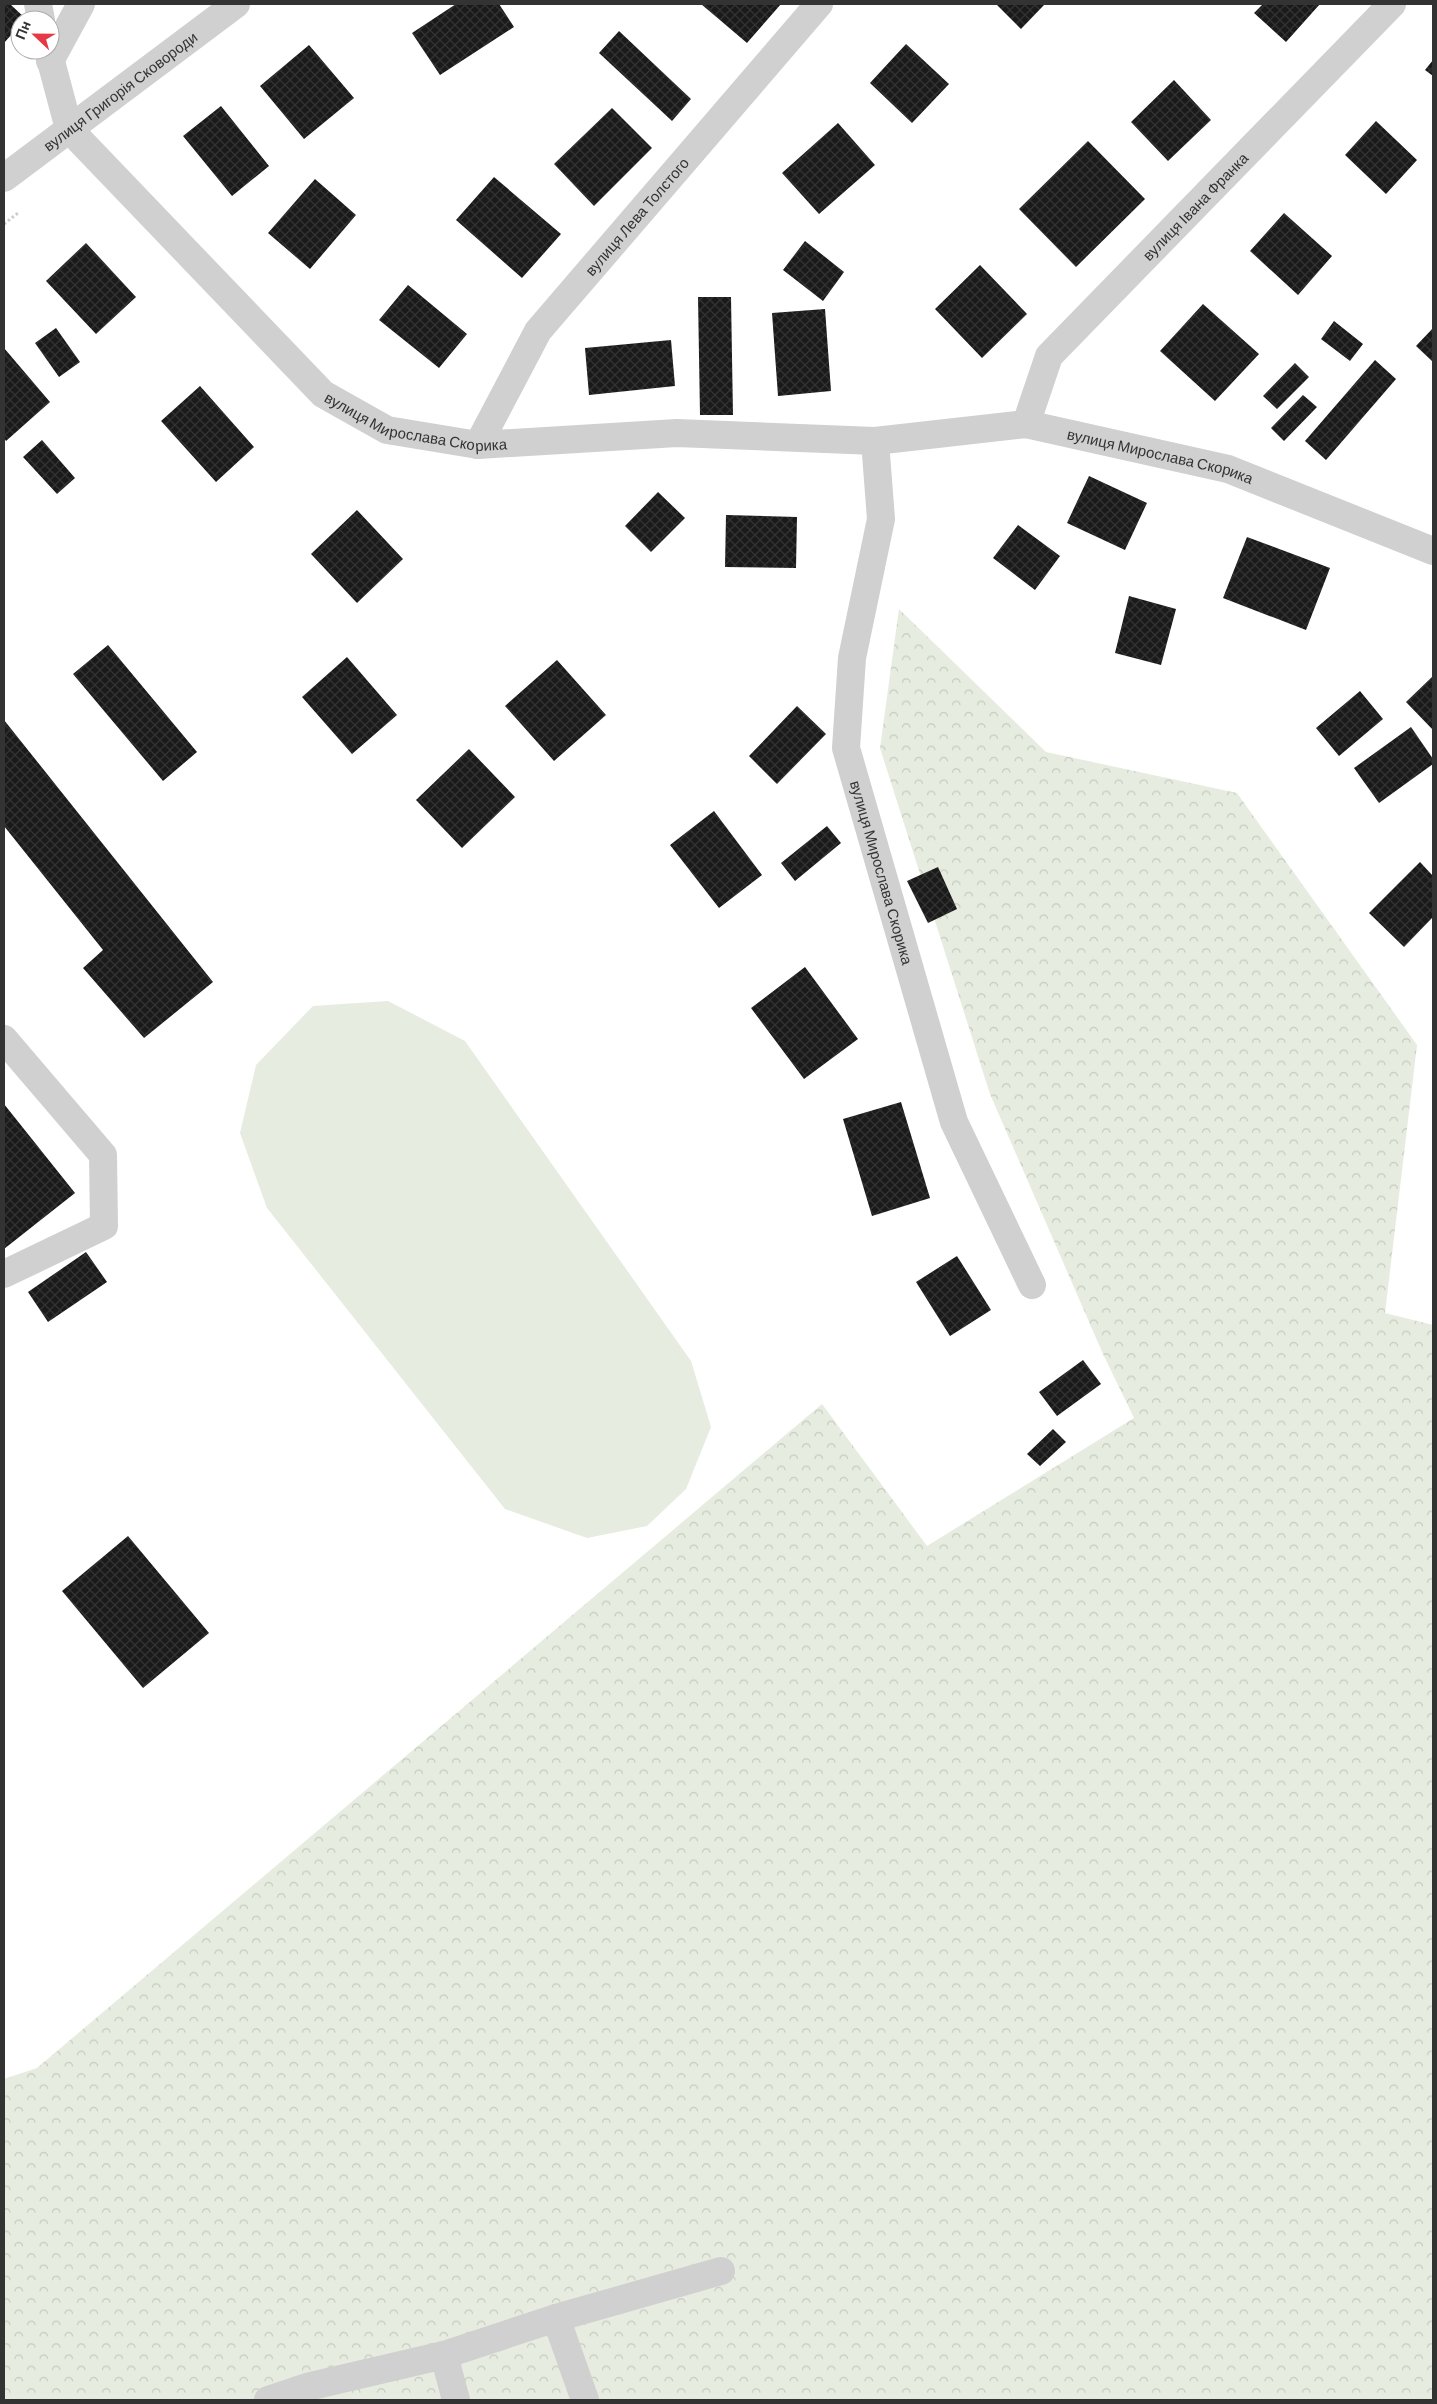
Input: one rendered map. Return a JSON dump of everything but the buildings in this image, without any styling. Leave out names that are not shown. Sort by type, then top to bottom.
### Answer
[{"type":"street","points":[[60,38],[80,4]]},
{"type":"street","name":"вулиця Григорія Сковороди","points":[[4,178],[236,4]]},
{"type":"street","name":"вулиця Лева Толстого","points":[[478,446],[538,331],[819,4]]},
{"type":"street","name":"вулиця Івана Франка","points":[[1026,424],[1049,356],[1392,4]]},
{"type":"street","points":[[50,60],[69,129]]},
{"type":"street","name":"вулиця Мирослава Скорика","points":[[69,129],[323,394],[387,430],[478,446],[676,433],[875,441],[1026,424],[1228,469],[1433,551]]},
{"type":"street","name":"вулиця Мирослава Скорика","points":[[875,441],[881,518],[852,658],[846,748],[954,1122],[1032,1285]]},
{"type":"street","points":[[4,1039],[103,1155],[104,1226],[4,1274]]},
{"type":"street","points":[[268,2400],[309,2394],[444,2355],[556,2318],[721,2271]]},
{"type":"street","points":[[556,2318],[585,2400]]},
{"type":"street","points":[[444,2355],[456,2400]]},
{"type":"green space","points":[[899,609],[1046,752],[1237,793],[1417,1045],[1385,1313],[1433,1325],[1433,2400],[4,2400],[4,2079],[37,2068],[822,1404],[927,1546],[1134,1418],[1103,1354],[990,1094],[880,748]]},
{"type":"green space","points":[[388,1001],[465,1041],[691,1361],[711,1427],[686,1489],[647,1526],[587,1538],[505,1509],[267,1208],[240,1133],[256,1065],[313,1006]]}]
